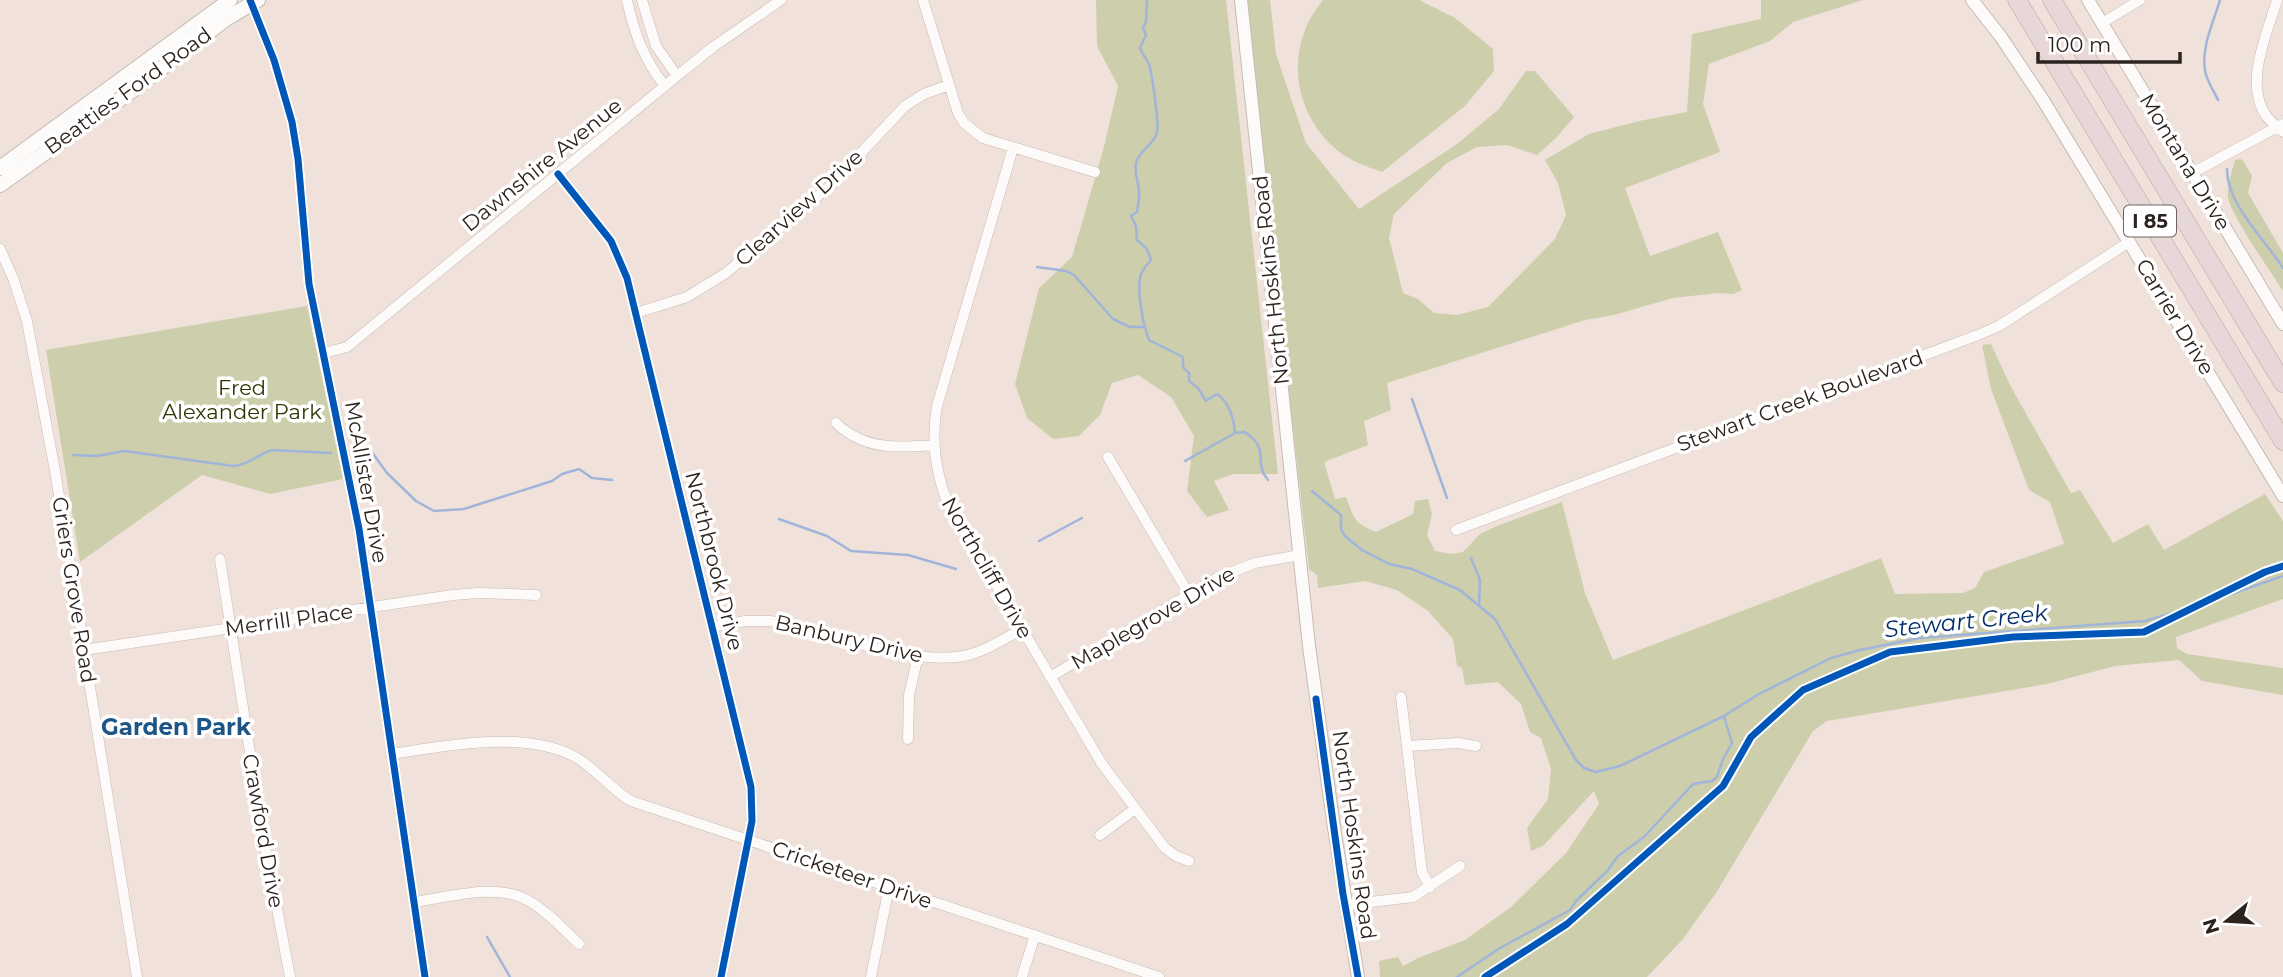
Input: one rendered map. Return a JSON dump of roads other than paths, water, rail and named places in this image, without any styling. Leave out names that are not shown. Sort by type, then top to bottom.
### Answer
[{"type":"highway","name":"I 85","points":[[2017,0],[2283,441]]},
{"type":"highway","name":"I 85","points":[[2052,0],[2283,383]]},
{"type":"main road","name":"Beatties Ford Road","points":[[0,168],[230,0]]},
{"type":"main road","name":"Beatties Ford Road","points":[[0,185],[253,1]]},
{"type":"street","points":[[627,0],[635,34],[644,55],[665,86]]},
{"type":"street","points":[[642,0],[656,46],[677,76]]},
{"type":"street","name":"Dawnshire Avenue","points":[[324,353],[347,347],[713,47],[781,0]]},
{"type":"street","points":[[923,0],[958,113],[972,132],[1013,148],[1095,172]]},
{"type":"street","name":"North Hoskins Road","points":[[1241,0],[1314,685],[1357,977]]},
{"type":"street","name":"Carrier Drive","points":[[1972,0],[2030,79],[2283,496]]},
{"type":"street","name":"Montana Drive","points":[[2088,0],[2283,324]]},
{"type":"street","points":[[2102,23],[2140,0]]},
{"type":"street","points":[[2192,173],[2281,127],[2266,116],[2255,82],[2277,0]]},
{"type":"street","name":"McAllister Drive","points":[[253,1],[253,10],[277,68],[292,122],[309,284],[359,529],[425,977]]},
{"type":"street","name":"Clearview Drive","points":[[636,313],[687,297],[726,273],[821,194],[905,106],[924,94],[949,85]]},
{"type":"street","name":"Northcliff Drive","points":[[1013,148],[937,406],[934,444],[939,476],[948,504],[1102,764],[1166,848],[1189,861]]},
{"type":"street","name":"Northbrook Drive","points":[[558,174],[611,241],[624,268],[751,787],[753,804],[749,840],[721,977]]},
{"type":"street","name":"Stewart Creek Boulevard","points":[[1456,530],[1978,335],[1999,326],[2129,242]]},
{"type":"street","name":"Griers Grove Road","points":[[0,249],[27,321],[137,977]]},
{"type":"street","points":[[836,423],[853,437],[863,441],[890,446],[934,444]]},
{"type":"street","points":[[1108,457],[1189,594]]},
{"type":"street","name":"Maplegrove Drive","points":[[1050,677],[1189,594],[1237,569],[1300,555]]},
{"type":"street","name":"Crawford Drive","points":[[220,559],[262,830],[290,977]]},
{"type":"street","name":"Merrill Place","points":[[84,650],[453,595],[536,595]]},
{"type":"street","name":"Banbury Drive","points":[[712,627],[745,621],[769,621],[918,656],[945,658],[990,647],[1022,629]]},
{"type":"street","points":[[908,739],[909,695],[918,656]]},
{"type":"street","points":[[1401,697],[1422,872],[1430,887]]},
{"type":"street","name":"Cricketeer Drive","points":[[391,754],[488,742],[556,749],[580,760],[631,801],[1159,977]]},
{"type":"street","points":[[1407,746],[1458,743],[1476,746]]},
{"type":"street","points":[[1100,835],[1135,809]]},
{"type":"street","points":[[1345,905],[1413,897],[1460,866]]},
{"type":"street","points":[[871,977],[889,887]]},
{"type":"street","points":[[415,902],[493,891],[511,893],[531,901],[579,944]]},
{"type":"street","points":[[1022,977],[1035,936]]},
{"type":"waterway","points":[[1147,0],[1146,22],[1143,28],[1146,35],[1140,48],[1148,62],[1151,75],[1157,132],[1136,163],[1139,198],[1137,212],[1131,216],[1136,226],[1137,240],[1147,249],[1151,260],[1142,272],[1140,281],[1143,316],[1149,340],[1183,357],[1183,367],[1189,373],[1189,381],[1198,388],[1206,401],[1217,394],[1225,402],[1235,433]]},
{"type":"waterway","points":[[2218,100],[2207,78],[2204,61],[2206,43],[2220,0]]},
{"type":"waterway","points":[[2227,169],[2233,195],[2240,208],[2283,268]]},
{"type":"waterway","points":[[1037,267],[1066,271],[1074,275],[1113,319],[1130,327],[1144,327]]},
{"type":"waterway","points":[[1412,399],[1447,498]]},
{"type":"waterway","points":[[1185,461],[1235,433],[1245,432],[1258,445],[1261,468],[1268,480]]},
{"type":"waterway","points":[[73,455],[97,456],[124,451],[234,466],[272,450],[331,453]]},
{"type":"waterway","points":[[363,450],[371,451],[387,473],[416,501],[434,511],[464,509],[552,481],[562,474],[579,469],[592,478],[612,480]]},
{"type":"waterway","name":"Stewart Creek","points":[[1312,491],[1341,515],[1341,529],[1345,536],[1362,550],[1389,564],[1412,569],[1460,590],[1495,619],[1576,760],[1584,768],[1596,772],[1620,766],[1724,716],[1759,694],[1831,658],[1920,638],[2145,621],[2283,576]]},
{"type":"waterway","points":[[1039,541],[1082,518]]},
{"type":"waterway","points":[[779,519],[827,536],[851,551],[908,555],[956,569]]},
{"type":"waterway","points":[[1471,558],[1480,580],[1479,605]]},
{"type":"waterway","name":"Stewart Creek","points":[[1457,977],[1500,948],[1570,910],[1618,856],[1644,837],[1693,784],[1712,781],[1717,777],[1732,743],[1724,716]]},
{"type":"waterway","points":[[487,937],[510,977]]},
{"type":"district","name":"Garden Park","points":[[176,727]]},
{"type":"park label","name":"Fred Alexander Park","points":[[242,400]]}]
